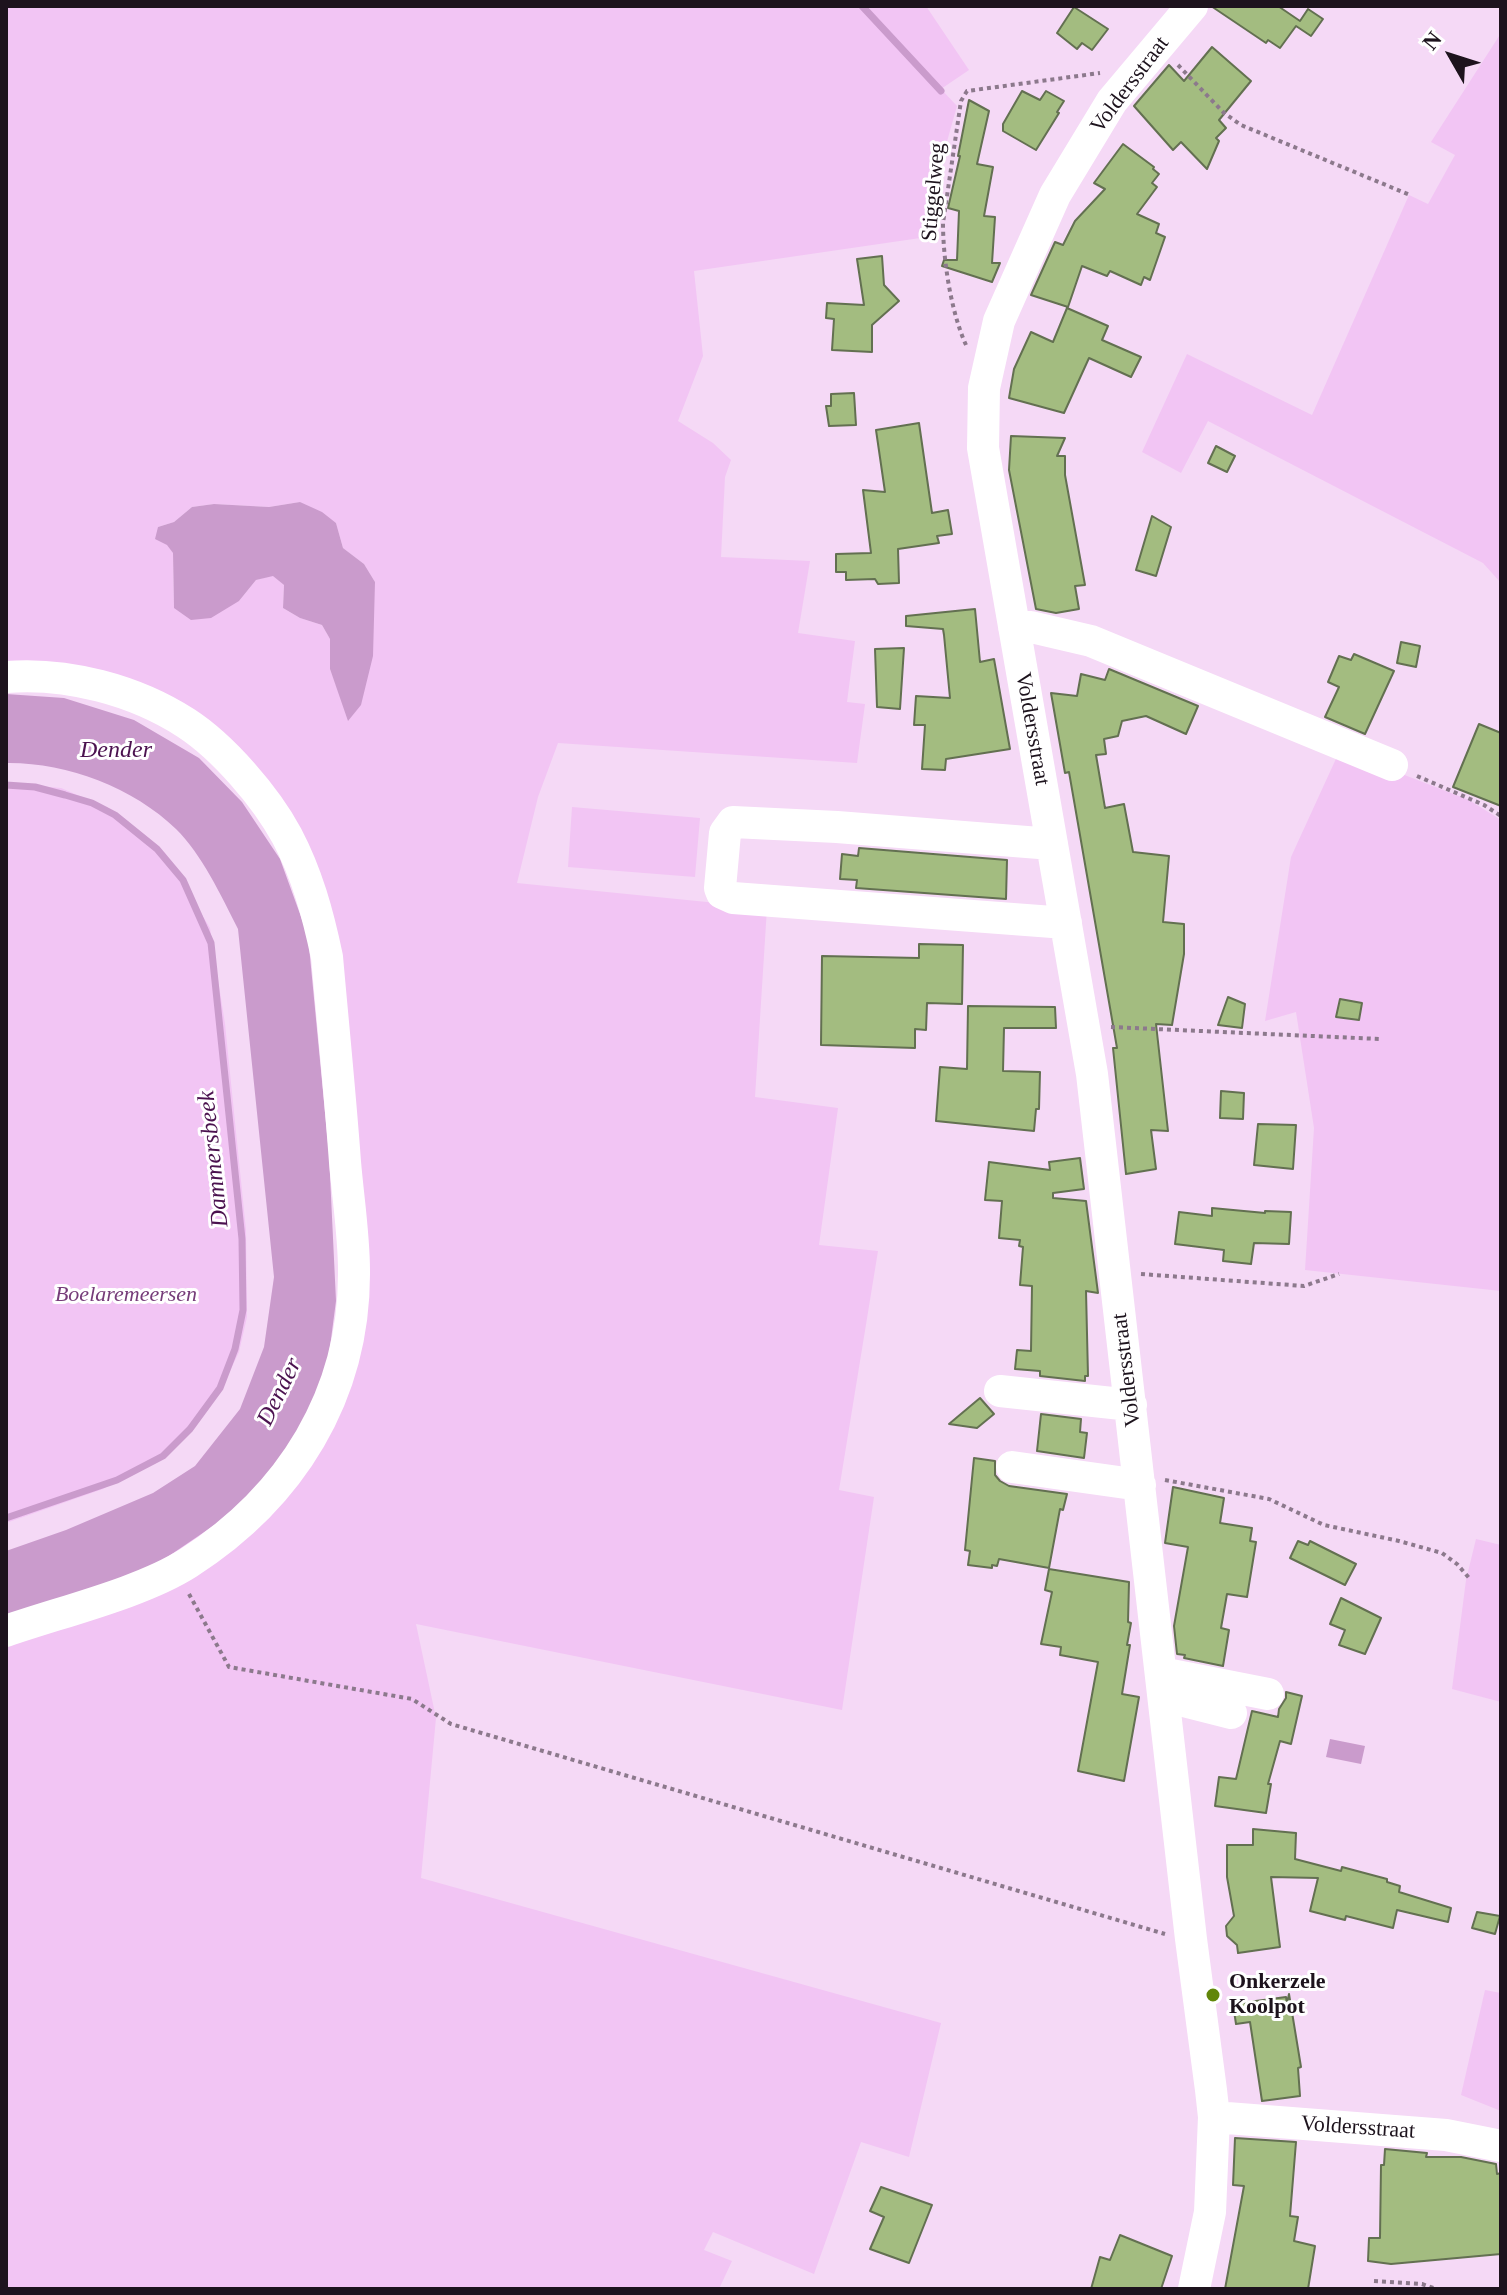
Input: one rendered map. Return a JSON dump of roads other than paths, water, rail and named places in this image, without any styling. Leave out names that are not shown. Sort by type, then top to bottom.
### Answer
[{"type":"street","name":"Voldersstraat","points":[[1192,6],[1112,101],[1055,195],[999,321],[984,388],[983,448],[1092,1074],[1214,2117],[1210,2212],[1194,2289]]},
{"type":"street","points":[[1014,627],[1031,627],[1091,641],[1392,765]]},
{"type":"street","points":[[6,677],[61,678],[105,687],[187,724],[223,754],[260,796],[286,834],[317,908],[327,957],[354,1271],[346,1348],[337,1380],[298,1460],[273,1493],[234,1530],[175,1569],[128,1589],[6,1631]]},
{"type":"street","points":[[1052,844],[733,822],[725,833],[720,888],[722,893],[733,898],[1066,923]]},
{"type":"street","points":[[1064,1386],[1130,1397]]},
{"type":"street","points":[[1000,1391],[1130,1397]]},
{"type":"street","points":[[1012,1467],[1140,1480]]},
{"type":"street","points":[[1162,1684],[1268,1694]]},
{"type":"street","points":[[1162,1684],[1231,1713]]},
{"type":"street","name":"Voldersstraat","points":[[1214,2117],[1446,2135],[1501,2146]]},
{"type":"water","points":[[300,502],[322,512],[336,523],[343,548],[364,564],[375,582],[373,656],[361,705],[348,721],[330,669],[330,639],[322,625],[283,608],[284,585],[273,576],[256,580],[239,601],[211,618],[191,620],[174,608],[173,553],[167,545],[155,539],[158,527],[174,522],[192,507],[214,504],[269,507]]},
{"type":"water","name":"Dender","points":[[6,694],[64,698],[134,720],[199,758],[242,802],[280,859],[308,936],[329,1154],[336,1301],[328,1362],[305,1425],[241,1507],[157,1564],[97,1587],[6,1615],[6,1551],[66,1530],[153,1493],[195,1466],[240,1409],[264,1347],[274,1277],[238,929],[194,850],[159,814],[119,789],[74,772],[6,763]]},
{"type":"water","points":[[1330,1739],[1365,1746],[1361,1764],[1326,1757]]},
{"type":"waterway","points":[[862,6],[941,91]]},
{"type":"waterway","name":"Dammersbeek","points":[[6,785],[35,787],[65,795],[92,803],[115,815],[157,849],[183,880],[211,943],[242,1239],[243,1310],[235,1349],[220,1388],[190,1429],[163,1456],[117,1480],[6,1518]]},
{"type":"place","name":"Onkerzele Koolpot","points":[[1213,1995]]},
{"type":"park label","name":"Boelaremeersen","points":[[126,1295]]}]
